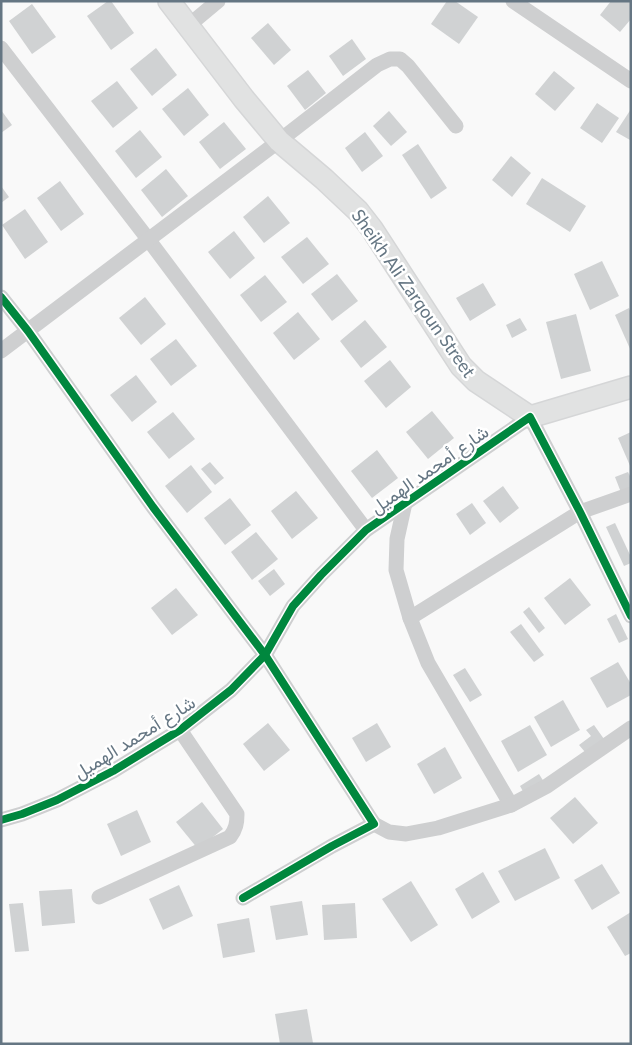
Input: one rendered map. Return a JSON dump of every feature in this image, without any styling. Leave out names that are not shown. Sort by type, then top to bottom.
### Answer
[{"type":"main road","name":"Sheikh Ali Zarqoun Street","points":[[169,1],[244,99],[279,141],[358,211],[372,229],[461,366],[476,381],[530,417]]},
{"type":"main road","points":[[530,417],[631,387]]},
{"type":"street","points":[[188,26],[218,1]]},
{"type":"street","points":[[516,2],[631,81]]},
{"type":"street","points":[[1,48],[148,239],[366,530]]},
{"type":"street","points":[[1,351],[377,65],[390,59],[400,59],[408,66],[456,126]]},
{"type":"street","points":[[1,297],[28,331],[153,507],[265,655],[374,824],[389,832],[406,834],[438,828],[511,804],[547,786],[631,728]]},
{"type":"street","points":[[530,417],[580,512],[631,616]]},
{"type":"street","name":"شارع أمحمد الهميل","points":[[1,820],[57,800],[113,771],[180,730],[231,690],[265,655],[293,606],[366,530],[530,417]]},
{"type":"street","points":[[410,618],[580,512],[631,494]]},
{"type":"street","points":[[405,503],[397,540],[396,570],[410,618],[428,663],[511,804]]},
{"type":"street","points":[[99,897],[230,837],[234,831],[237,823],[237,814],[180,730]]},
{"type":"street","points":[[243,898],[332,846],[374,824]]},
{"type":"building","points":[[108,1],[111,1],[134,33],[111,50],[87,16]]},
{"type":"building","points":[[447,1],[455,1],[478,17],[459,44],[431,24]]},
{"type":"building","points":[[611,1],[631,1],[631,19],[620,32],[600,15]]},
{"type":"building","points":[[32,4],[56,37],[32,54],[9,21]]},
{"type":"building","points":[[268,23],[291,50],[274,65],[251,38]]},
{"type":"building","points":[[352,39],[366,59],[343,76],[329,56]]},
{"type":"building","points":[[156,48],[177,75],[152,96],[130,69]]},
{"type":"building","points":[[308,70],[326,93],[305,110],[287,86]]},
{"type":"building","points":[[554,71],[575,88],[555,111],[535,94]]},
{"type":"building","points":[[117,81],[138,108],[113,128],[91,101]]},
{"type":"building","points":[[188,88],[209,115],[184,136],[162,109]]},
{"type":"building","points":[[597,103],[619,118],[602,143],[580,128]]},
{"type":"building","points":[[631,109],[631,139],[630,140],[616,132]]},
{"type":"building","points":[[1,110],[12,125],[1,133]]},
{"type":"building","points":[[389,111],[407,132],[391,146],[373,126]]},
{"type":"building","points":[[224,122],[246,149],[220,169],[199,142]]},
{"type":"building","points":[[140,130],[162,157],[136,178],[115,151]]},
{"type":"building","points":[[365,132],[383,156],[362,172],[345,148]]},
{"type":"building","points":[[418,144],[447,188],[431,199],[402,155]]},
{"type":"building","points":[[511,156],[531,173],[512,197],[492,180]]},
{"type":"building","points":[[166,169],[188,196],[162,217],[141,190]]},
{"type":"building","points":[[542,178],[586,206],[570,232],[526,204]]},
{"type":"building","points":[[60,181],[84,214],[61,231],[37,198]]},
{"type":"building","points":[[1,186],[9,197],[1,203]]},
{"type":"building","points":[[268,196],[290,223],[264,243],[243,217]]},
{"type":"building","points":[[25,209],[48,242],[25,259],[2,225]]},
{"type":"building","points":[[234,231],[255,258],[230,279],[208,252]]},
{"type":"building","points":[[307,237],[329,264],[303,284],[281,257]]},
{"type":"building","points":[[602,261],[619,296],[590,310],[574,274]]},
{"type":"building","points":[[337,274],[358,301],[332,321],[311,294]]},
{"type":"building","points":[[265,275],[287,302],[261,322],[240,295]]},
{"type":"building","points":[[483,283],[496,305],[470,321],[456,298]]},
{"type":"building","points":[[145,297],[166,324],[141,345],[119,318]]},
{"type":"building","points":[[629,308],[631,313],[631,351],[615,315]]},
{"type":"building","points":[[298,312],[320,339],[294,360],[273,333]]},
{"type":"building","points":[[576,314],[591,371],[561,379],[546,322]]},
{"type":"building","points":[[520,318],[527,330],[512,338],[506,325]]},
{"type":"building","points":[[365,320],[387,347],[361,368],[340,341]]},
{"type":"building","points":[[176,339],[197,366],[171,386],[150,359]]},
{"type":"building","points":[[390,360],[411,387],[386,408],[364,381]]},
{"type":"building","points":[[136,375],[157,402],[132,422],[110,395]]},
{"type":"building","points":[[432,411],[454,438],[428,459],[406,432]]},
{"type":"building","points":[[173,412],[195,439],[169,459],[147,432]]},
{"type":"building","points":[[631,432],[631,468],[618,438]]},
{"type":"building","points":[[377,450],[398,478],[372,498],[351,471]]},
{"type":"building","points":[[210,462],[224,478],[215,485],[201,469]]},
{"type":"building","points":[[191,465],[212,492],[187,513],[165,486]]},
{"type":"building","points":[[628,472],[631,478],[631,491],[622,495],[615,477]]},
{"type":"building","points":[[503,486],[519,508],[500,523],[483,501]]},
{"type":"building","points":[[296,491],[318,518],[292,539],[271,511]]},
{"type":"building","points":[[230,498],[251,525],[225,545],[204,518]]},
{"type":"building","points":[[472,503],[486,523],[470,535],[456,514]]},
{"type":"building","points":[[615,523],[631,557],[631,563],[624,566],[606,527]]},
{"type":"building","points":[[256,532],[278,559],[252,580],[231,552]]},
{"type":"building","points":[[274,569],[285,584],[270,596],[258,581]]},
{"type":"building","points":[[570,578],[591,605],[565,625],[544,598]]},
{"type":"building","points":[[176,588],[198,615],[172,635],[151,608]]},
{"type":"building","points":[[529,607],[545,628],[539,633],[523,612]]},
{"type":"building","points":[[616,614],[628,639],[619,643],[607,619]]},
{"type":"building","points":[[521,624],[544,655],[534,662],[510,632]]},
{"type":"building","points":[[618,662],[631,684],[631,695],[607,708],[590,678]]},
{"type":"building","points":[[465,668],[482,695],[470,702],[453,675]]},
{"type":"building","points":[[563,700],[580,730],[551,747],[534,717]]},
{"type":"building","points":[[268,723],[290,750],[264,771],[243,744]]},
{"type":"building","points":[[377,723],[391,747],[366,762],[352,738]]},
{"type":"building","points":[[530,725],[547,755],[518,772],[501,741]]},
{"type":"building","points":[[594,725],[604,739],[585,752],[579,745],[591,736],[586,730]]},
{"type":"building","points":[[445,747],[462,778],[434,794],[417,764]]},
{"type":"building","points":[[539,774],[544,782],[525,795],[520,786]]},
{"type":"building","points":[[575,797],[598,823],[573,844],[550,818]]},
{"type":"building","points":[[202,802],[223,829],[198,849],[176,822]]},
{"type":"building","points":[[137,810],[151,842],[121,856],[107,824]]},
{"type":"building","points":[[545,848],[560,878],[515,901],[498,871]]},
{"type":"building","points":[[602,864],[620,893],[592,910],[574,880]]},
{"type":"building","points":[[483,872],[500,902],[472,919],[455,889]]},
{"type":"building","points":[[411,881],[438,925],[411,942],[382,899]]},
{"type":"building","points":[[179,885],[193,916],[163,930],[149,899]]},
{"type":"building","points":[[72,889],[75,923],[42,926],[39,891]]},
{"type":"building","points":[[302,901],[308,935],[276,940],[270,906]]},
{"type":"building","points":[[23,903],[29,951],[15,952],[9,904]]},
{"type":"building","points":[[355,903],[357,938],[324,940],[322,905]]},
{"type":"building","points":[[631,912],[631,953],[625,956],[607,927]]},
{"type":"building","points":[[249,918],[255,952],[223,958],[217,924]]},
{"type":"building","points":[[307,1009],[313,1043],[280,1044],[275,1014]]},
{"type":"cycle path","points":[[1,297],[28,331],[153,507],[265,655],[374,824],[332,846],[243,898]]},
{"type":"cycle path","points":[[1,820],[57,800],[113,771],[180,730],[231,690],[265,655],[293,606],[366,530],[530,417],[580,512],[631,616]]}]
